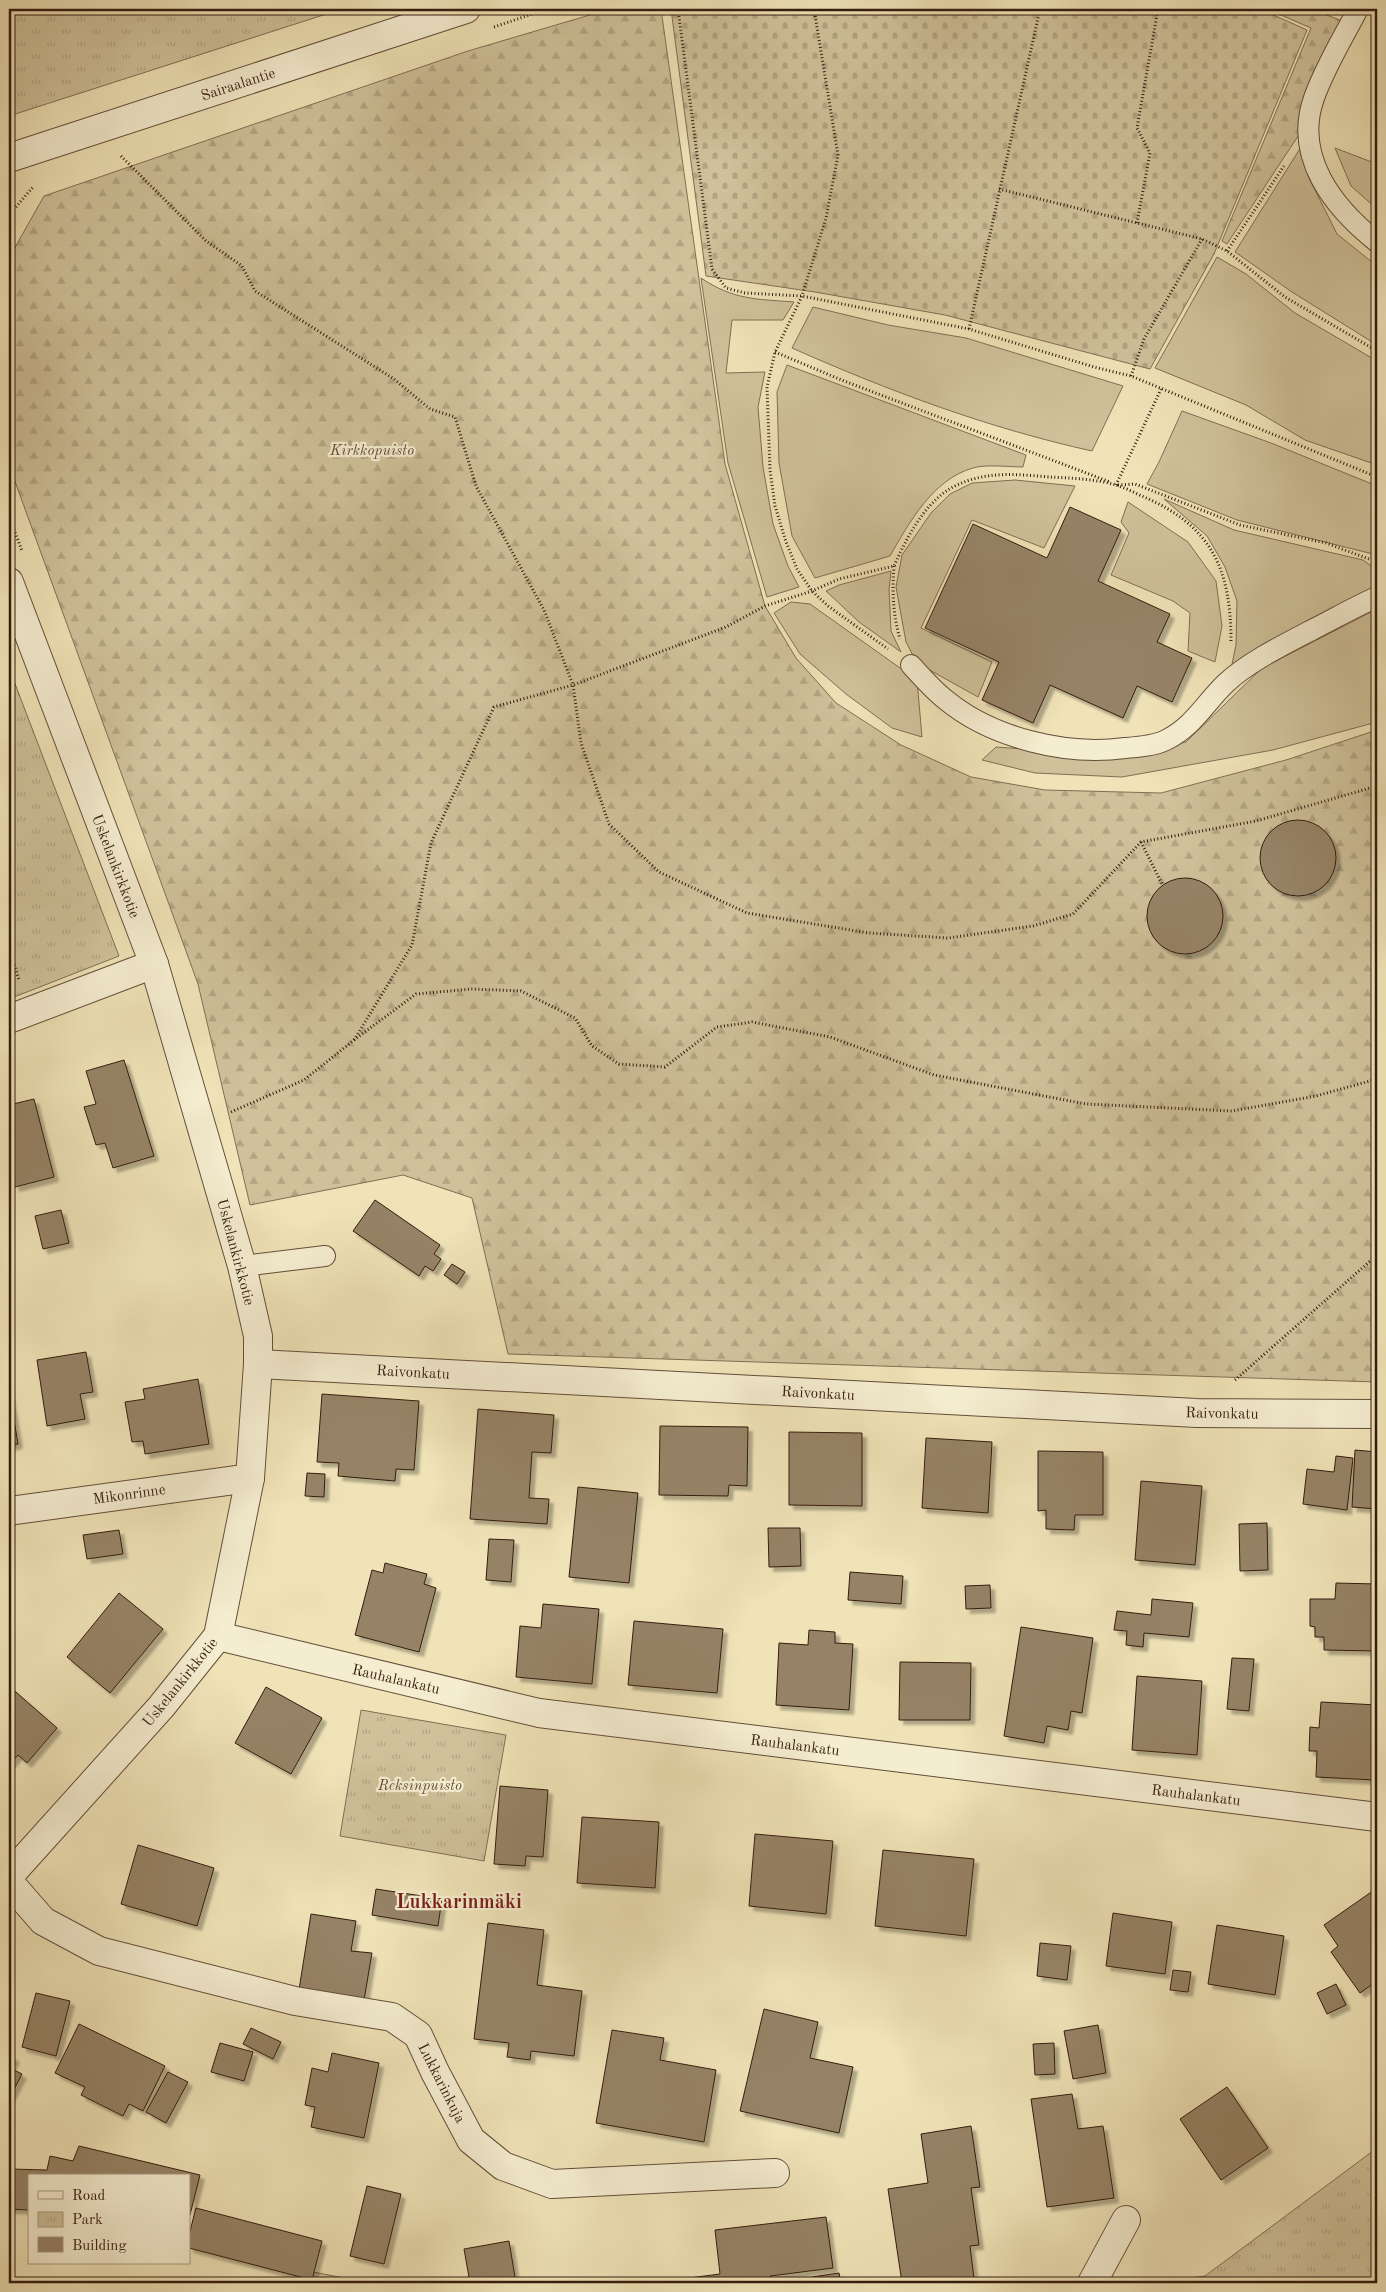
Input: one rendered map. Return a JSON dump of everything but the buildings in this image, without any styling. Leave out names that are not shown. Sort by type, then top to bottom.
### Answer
[{"type":"street","name":"Sairaalantie","points":[[9,158],[466,9]]},
{"type":"street","name":"Uskelankirkkotie","points":[[9,582],[154,964],[242,1266],[258,1336],[258,1364],[250,1478],[218,1636],[161,1707],[9,1876]]},
{"type":"street","points":[[9,1019],[154,964]]},
{"type":"street","name":"Raivonkatu","points":[[258,1364],[1197,1413],[1377,1414]]},
{"type":"street","name":"Mikonrinne","points":[[9,1511],[250,1478]]},
{"type":"street","name":"Rauhalankatu","points":[[218,1636],[539,1713],[1377,1817]]},
{"type":"street","name":"Lukkarinkuja","points":[[9,1882],[43,1921],[99,1951],[295,2001],[392,2017],[418,2035],[435,2072],[472,2140],[503,2166],[552,2184],[775,2173]]},
{"type":"street","points":[[1092,2283],[1126,2220]]},
{"type":"lane","points":[[1358,9],[1318,87],[1313,100],[1309,129],[1314,166],[1324,187],[1341,209],[1377,242]]},
{"type":"lane","points":[[911,665],[947,701],[972,717],[1007,734],[1042,744],[1078,749],[1107,750],[1164,741],[1186,729],[1226,683],[1270,652],[1377,597]]},
{"type":"lane","points":[[242,1266],[325,1256]]},
{"type":"path","points":[[678,9],[712,269],[726,288],[745,293],[802,296],[969,330],[1131,376],[1377,476]]},
{"type":"path","points":[[814,9],[838,155],[826,218],[802,296],[775,352],[767,387],[771,479],[775,506],[786,542],[797,569],[812,591],[854,626],[911,665]]},
{"type":"path","points":[[969,330],[1040,9]]},
{"type":"path","points":[[1137,222],[1150,154],[1137,128],[1158,9]]},
{"type":"path","points":[[1228,251],[1309,129]]},
{"type":"path","points":[[120,154],[206,241],[242,266],[255,291],[394,379],[430,409],[455,417],[476,486],[544,610],[573,685],[581,743],[608,824],[659,872],[747,913],[869,933],[948,938],[1032,926],[1073,914],[1141,842],[1256,821],[1377,786]]},
{"type":"path","points":[[9,215],[39,180]]},
{"type":"path","points":[[999,189],[1202,239],[1228,251],[1285,297],[1367,343],[1377,351]]},
{"type":"path","points":[[1131,376],[1144,339],[1202,239]]},
{"type":"path","points":[[775,352],[844,381],[1116,485],[1158,503],[1177,514],[1197,529],[1210,546],[1228,592],[1231,647],[1226,683]]},
{"type":"path","points":[[1116,485],[1162,387]]},
{"type":"path","points":[[911,665],[897,628],[892,584],[894,566],[909,536],[928,510],[954,486],[971,480],[1012,474],[1116,485],[1135,484],[1240,526],[1326,543],[1377,562]]},
{"type":"path","points":[[354,1040],[412,945],[432,843],[494,707],[573,685],[726,627],[765,606],[812,591],[839,579],[894,566]]},
{"type":"path","points":[[1141,842],[1162,884]]},
{"type":"path","points":[[246,1106],[304,1080],[416,994],[482,989],[521,991],[575,1018],[592,1046],[620,1064],[665,1067],[717,1027],[752,1022],[830,1037],[934,1075],[1086,1104],[1232,1111],[1316,1096],[1377,1079]]},
{"type":"path","points":[[1197,1413],[1377,1255]]},
{"type":"green space","points":[[9,9],[342,9],[9,116]]},
{"type":"green space","name":"Kirkkopuisto","points":[[610,9],[661,9],[725,464],[765,606],[796,658],[836,703],[901,745],[971,777],[1045,790],[1161,793],[1286,760],[1377,730],[1377,1382],[508,1354],[472,1198],[403,1175],[250,1205],[198,984],[9,465],[9,258],[44,196],[468,51]]},
{"type":"green space","points":[[671,9],[1260,9],[1307,30],[1214,254],[1150,369],[945,315],[815,292],[706,276]]},
{"type":"green space","points":[[1267,9],[1311,9],[1345,22],[1304,127],[1227,244],[1222,241],[1311,28]]},
{"type":"green space","points":[[1301,147],[1308,176],[1337,234],[1377,266],[1377,345],[1292,292],[1235,252]]},
{"type":"green space","points":[[1335,148],[1377,164],[1377,209],[1351,186]]},
{"type":"green space","points":[[1217,257],[1246,274],[1295,313],[1377,361],[1377,465],[1305,440],[1246,405],[1155,368]]},
{"type":"green space","points":[[701,278],[724,291],[746,297],[794,302],[783,320],[732,320],[726,373],[765,372],[758,407],[763,467],[773,524],[788,566],[799,587],[767,597],[728,463]]},
{"type":"green space","points":[[813,307],[888,325],[966,338],[1123,386],[1092,451],[1053,442],[939,407],[865,379],[792,348]]},
{"type":"green space","points":[[787,365],[1026,455],[1023,467],[984,466],[959,474],[934,492],[905,530],[890,556],[815,578],[792,536],[779,463],[777,392]]},
{"type":"green space","points":[[1182,411],[1271,443],[1377,486],[1377,555],[1237,520],[1147,484]]},
{"type":"green space","points":[[1015,480],[1075,486],[1044,548],[972,520],[921,628],[992,662],[978,697],[917,663],[906,642],[896,587],[902,555],[931,513],[950,494],[972,483]]},
{"type":"green space","points":[[1164,499],[1234,530],[1363,560],[1377,570],[1377,590],[1230,674],[1236,645],[1237,601],[1225,567],[1207,536]]},
{"type":"green space","points":[[1128,502],[1188,542],[1216,581],[1222,626],[1215,662],[1188,651],[1190,613],[1173,601],[1111,575],[1129,533],[1121,522]]},
{"type":"green space","points":[[891,571],[889,590],[891,631],[901,652],[859,622],[826,591],[839,585]]},
{"type":"green space","points":[[791,602],[810,604],[917,680],[922,737],[892,728],[846,694],[800,654],[774,613]]},
{"type":"green space","points":[[1377,609],[1377,722],[1273,750],[1122,777],[1035,773],[982,760],[996,747],[1119,756],[1186,742],[1262,668]]},
{"type":"green space","points":[[9,668],[119,956],[9,999]]},
{"type":"green space","name":"Reksinpuisto","points":[[361,1710],[506,1735],[484,1861],[340,1836]]},
{"type":"green space","points":[[1377,2148],[1377,2283],[1156,2283],[1205,2276]]},
{"type":"green space","points":[[308,2271],[370,2283],[305,2283]]},
{"type":"district","name":"Lukkarinmäki","points":[[459,1901]]}]
